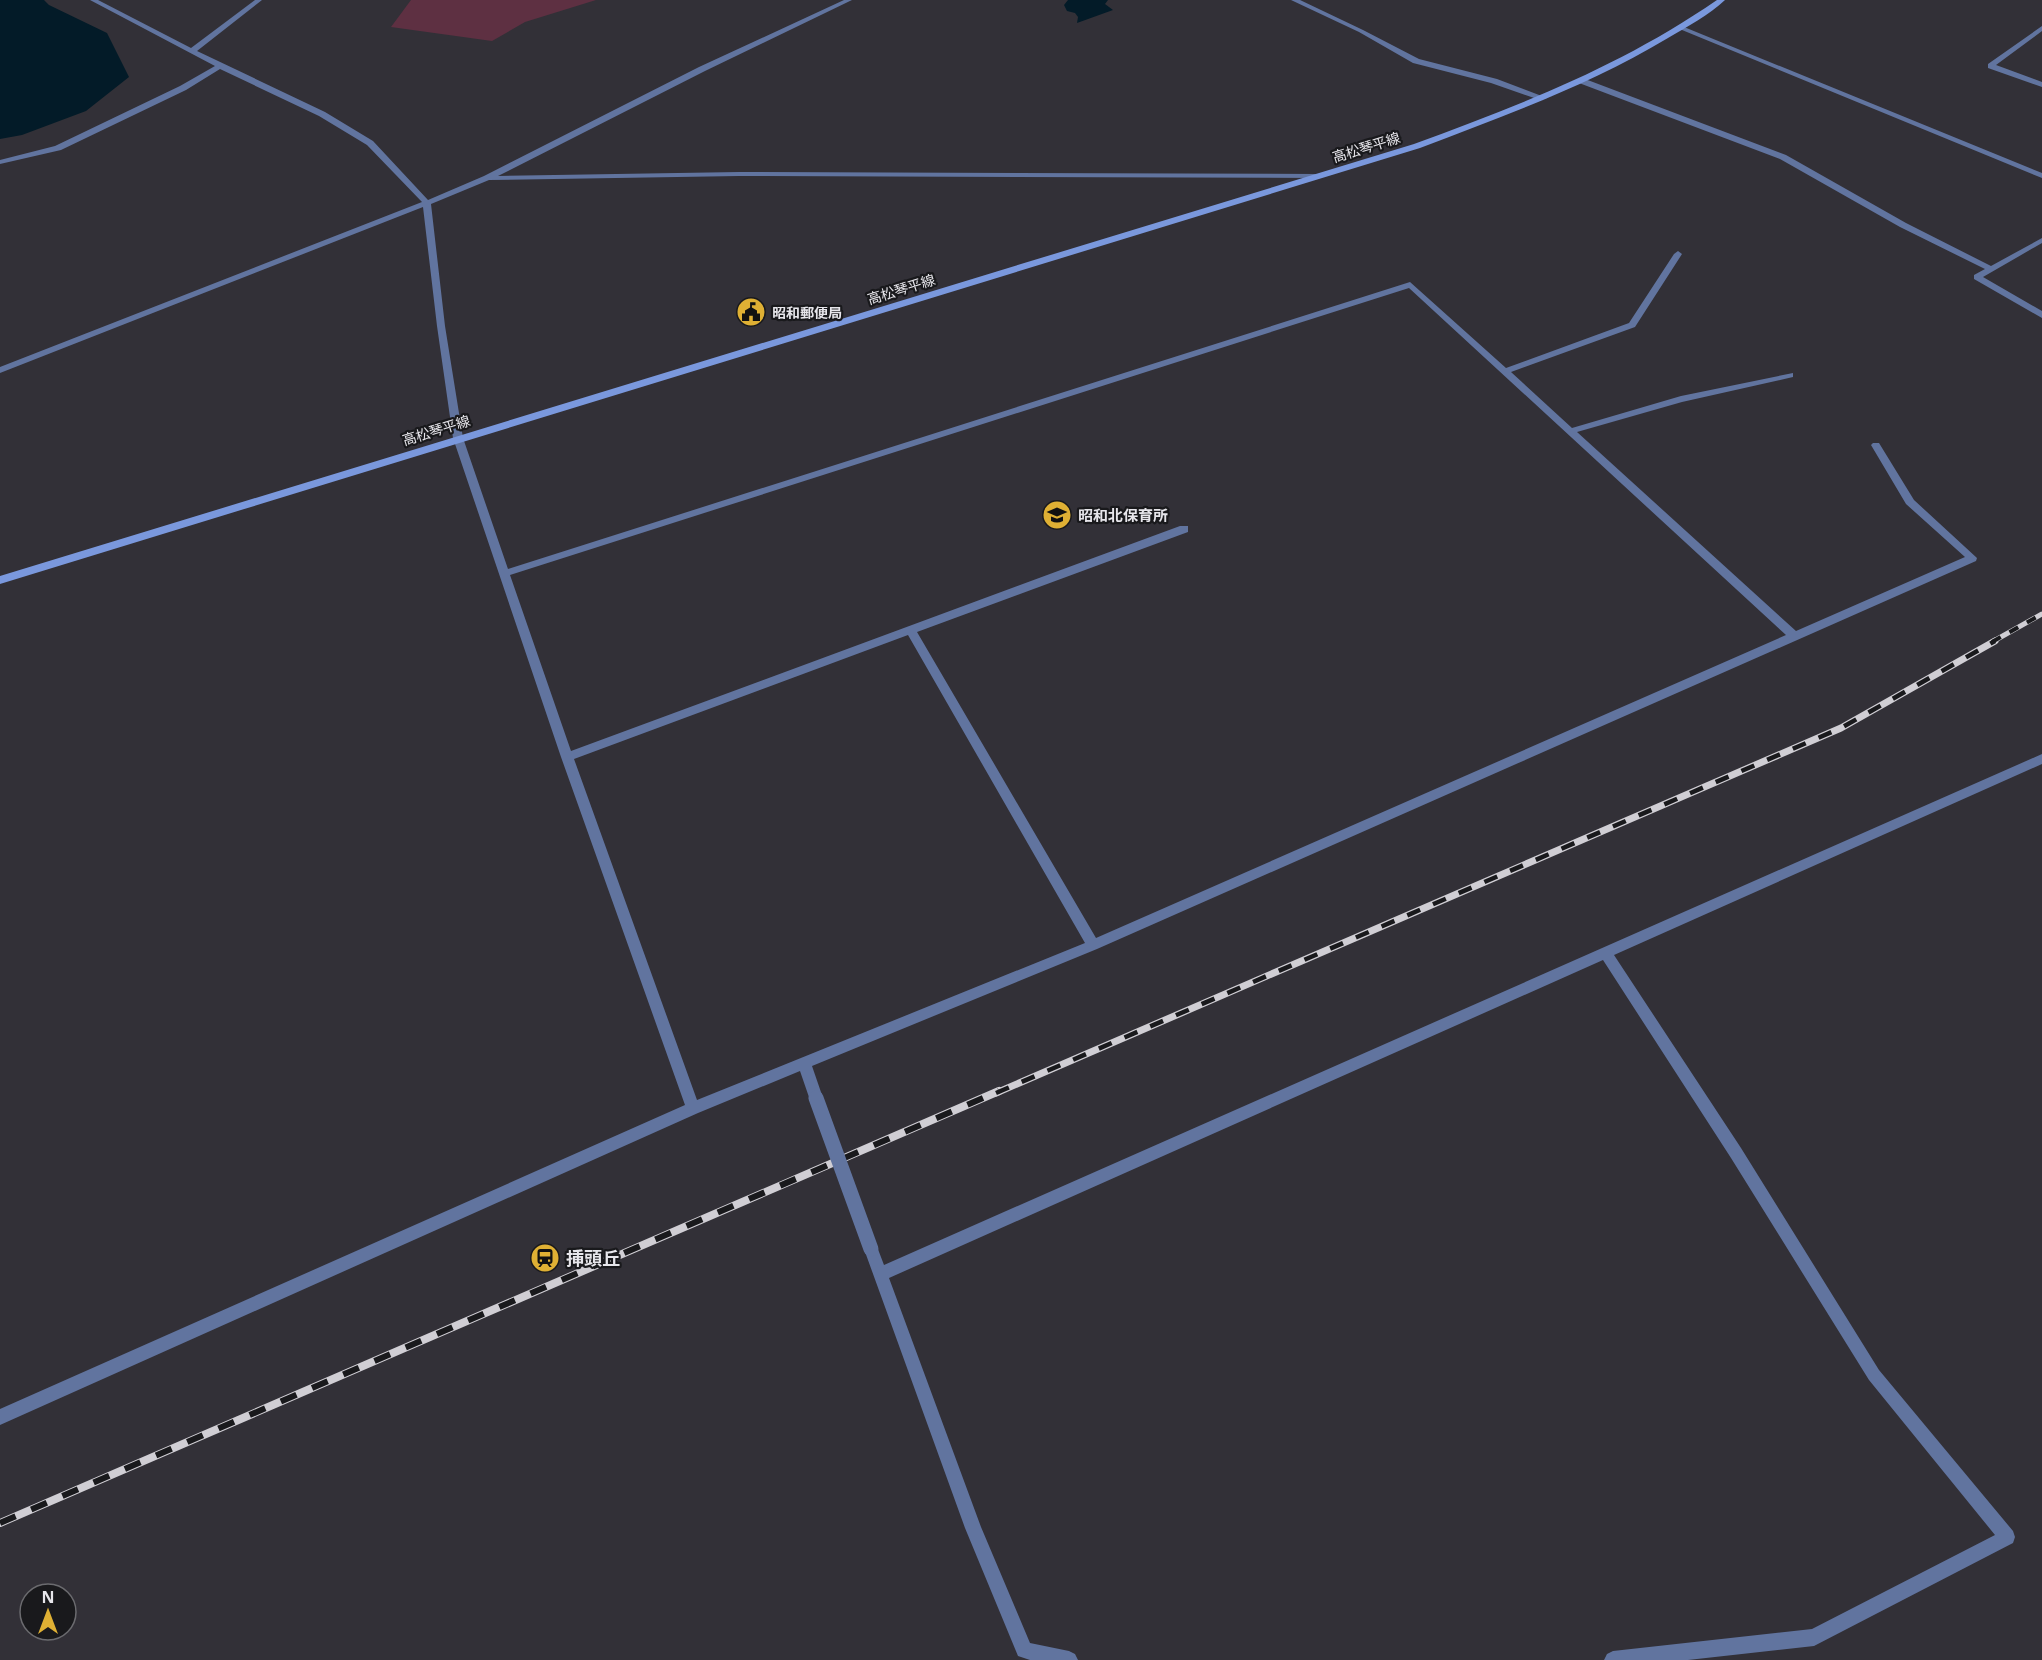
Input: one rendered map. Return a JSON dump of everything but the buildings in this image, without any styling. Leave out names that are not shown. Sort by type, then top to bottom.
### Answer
[{"type":"main road","name":"高松琴平線","points":[[0,580],[1417,146],[1543,98],[1649,49],[1684,29],[1722,0]]},
{"type":"street","points":[[93,0],[220,66],[322,114],[370,143],[428,203],[441,326],[458,438],[567,757],[693,1107]]},
{"type":"street","points":[[192,51],[259,0]]},
{"type":"street","points":[[0,370],[487,178],[702,69],[849,0]]},
{"type":"street","points":[[1294,0],[1361,31],[1416,61],[1494,81],[1543,98]]},
{"type":"street","points":[[2042,28],[1991,66],[2042,85]]},
{"type":"street","points":[[1684,29],[2042,176]]},
{"type":"street","points":[[0,162],[58,148],[183,88],[220,66]]},
{"type":"street","points":[[1582,81],[1783,157],[1903,225],[1991,269]]},
{"type":"street","points":[[487,178],[739,174],[1318,176]]},
{"type":"street","points":[[2042,240],[1977,277],[2042,315]]},
{"type":"street","points":[[1505,371],[1632,325],[1678,254]]},
{"type":"street","points":[[506,573],[1410,285],[1795,637]]},
{"type":"street","points":[[1571,431],[1681,399],[1790,375]]},
{"type":"street","points":[[0,1417],[693,1107],[1093,945],[1972,558],[1910,502],[1876,445]]},
{"type":"street","points":[[567,757],[1184,529]]},
{"type":"street","points":[[910,630],[1093,945]]},
{"type":"street","points":[[880,1274],[2042,759]]},
{"type":"street","points":[[1605,952],[1736,1153],[1874,1376],[2007,1538],[1814,1637],[1613,1660]]},
{"type":"street","points":[[804,1063],[1021,1655],[1069,1660]]},
{"type":"shaded area","points":[[411,0],[596,0],[525,22],[492,41],[391,27]]},
{"type":"water","points":[[0,0],[44,0],[49,5],[107,33],[129,77],[86,111],[22,135],[0,139]]},
{"type":"water","points":[[1068,0],[1108,0],[1105,4],[1113,10],[1077,23],[1078,17],[1075,13],[1067,11],[1064,5]]},
{"type":"railway","points":[[1992,642],[2042,614]]},
{"type":"railway","points":[[996,1093],[1841,728],[1995,641]]},
{"type":"railway","points":[[0,1523],[999,1091]]},
{"type":"place","name":"昭和郵便局","points":[[751,312]]},
{"type":"place","name":"昭和北保育所","points":[[1057,515]]},
{"type":"place","name":"挿頭丘","points":[[545,1258]]}]
